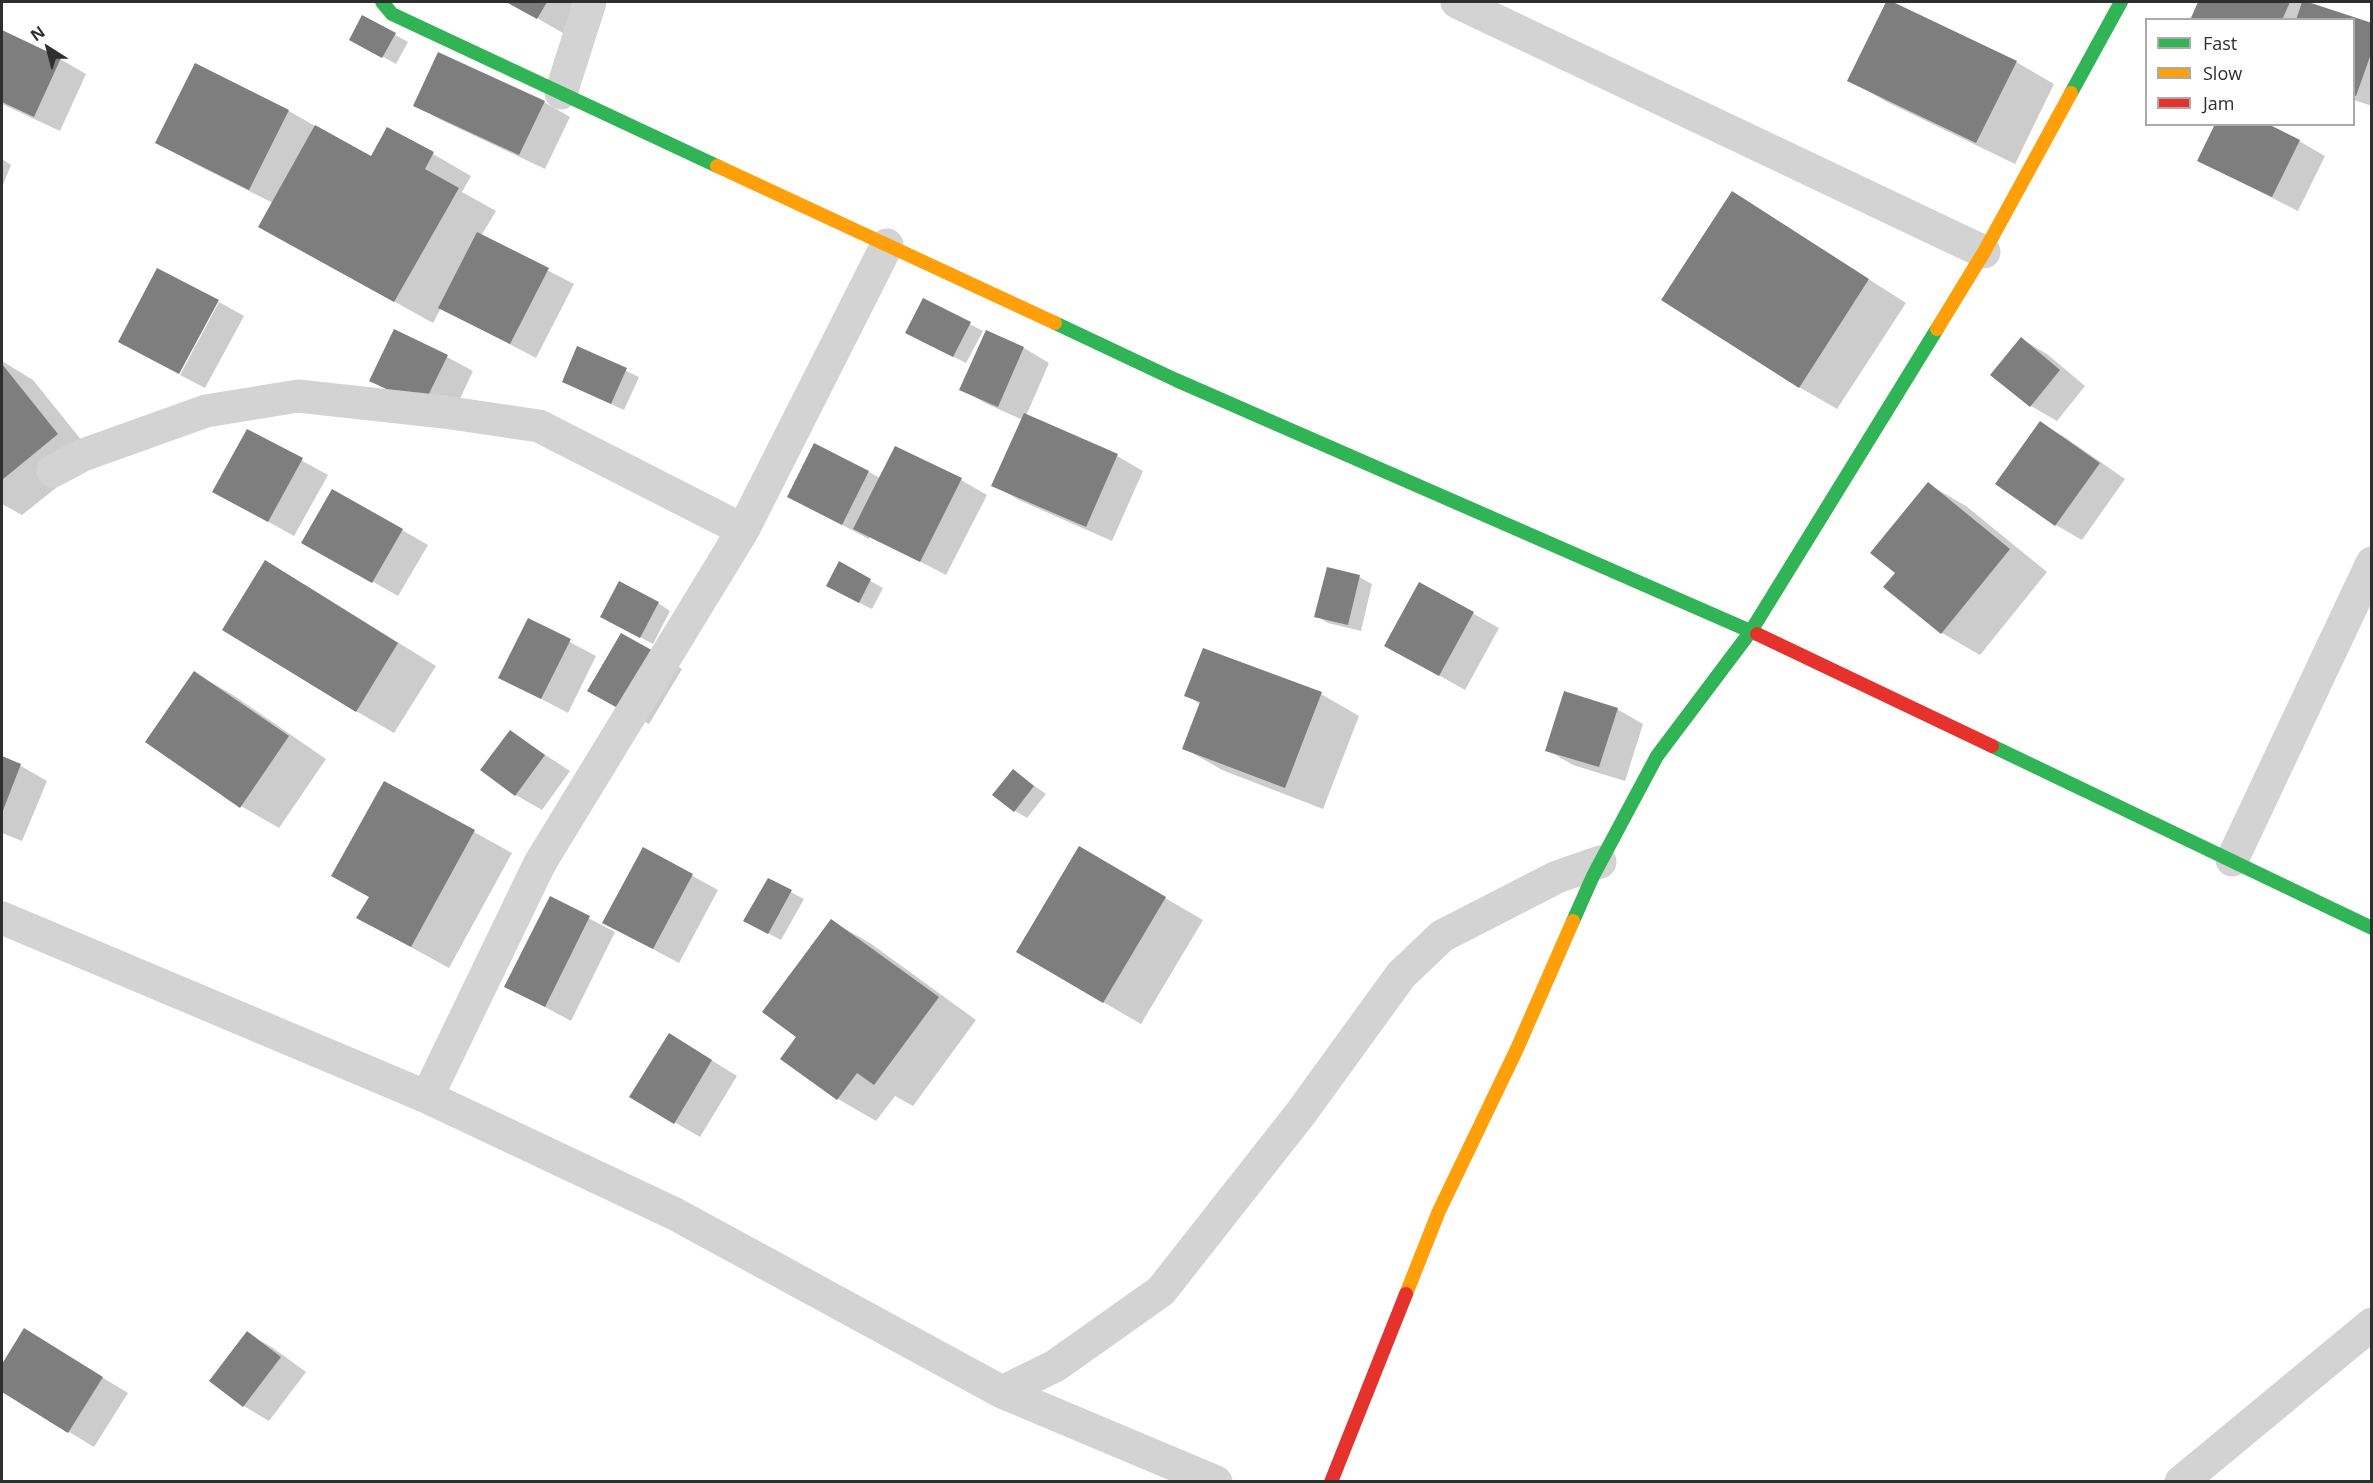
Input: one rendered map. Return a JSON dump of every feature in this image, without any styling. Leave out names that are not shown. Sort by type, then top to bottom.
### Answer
[{"type":"street","points":[[382,2],[392,14],[1176,380],[1751,632],[2372,928]]},
{"type":"street","points":[[561,93],[590,2]]},
{"type":"street","points":[[1457,2],[1984,252]]},
{"type":"street","points":[[1331,1482],[1438,1211],[1516,1051],[1600,862],[1657,756],[1751,632],[1984,252],[2121,2]]},
{"type":"street","points":[[427,1097],[540,863],[743,530],[887,245]]},
{"type":"street","points":[[53,471],[83,455],[206,411],[298,396],[444,412],[539,426],[743,530]]},
{"type":"street","points":[[2232,860],[2372,563]]},
{"type":"street","points":[[1002,1392],[1055,1366],[1161,1291],[1301,1113],[1401,975],[1442,936],[1557,877],[1600,862]]},
{"type":"street","points":[[2,918],[427,1097],[675,1214],[1002,1392],[1216,1482]]},
{"type":"street","points":[[2181,1482],[2372,1324]]},
{"type":"building","points":[[506,2],[547,2],[537,19]]},
{"type":"building","points":[[1886,2],[1893,2],[2017,61],[1976,143],[1847,81]]},
{"type":"building","points":[[2198,2],[2290,2],[2283,18],[2191,18]]},
{"type":"building","points":[[2302,2],[2308,2],[2372,23],[2372,51],[2356,96],[2355,18],[2297,18]]},
{"type":"building","points":[[362,15],[396,33],[382,58],[349,40]]},
{"type":"building","points":[[2,30],[61,58],[34,117],[2,102]]},
{"type":"building","points":[[438,52],[545,101],[519,155],[413,106]]},
{"type":"building","points":[[195,63],[289,110],[249,190],[155,143]]},
{"type":"building","points":[[315,125],[371,156],[387,127],[434,152],[425,169],[459,188],[394,302],[258,227]]},
{"type":"building","points":[[2214,126],[2272,126],[2300,140],[2272,197],[2197,161]]},
{"type":"building","points":[[1732,191],[1869,279],[1799,388],[1661,300]]},
{"type":"building","points":[[477,232],[549,268],[510,344],[438,308]]},
{"type":"building","points":[[157,268],[219,300],[179,374],[118,342]]},
{"type":"building","points":[[923,298],[971,322],[953,357],[905,333]]},
{"type":"building","points":[[394,329],[448,355],[423,406],[369,381]]},
{"type":"building","points":[[986,330],[1024,347],[998,407],[959,390]]},
{"type":"building","points":[[2021,337],[2060,370],[2030,407],[1990,375]]},
{"type":"building","points":[[577,346],[627,368],[611,404],[562,382]]},
{"type":"building","points":[[2,364],[58,434],[2,480]]},
{"type":"building","points":[[1024,413],[1118,454],[1086,527],[991,486]]},
{"type":"building","points":[[2040,421],[2100,463],[2055,526],[1995,484]]},
{"type":"building","points":[[247,429],[303,458],[268,522],[212,492]]},
{"type":"building","points":[[814,443],[869,471],[842,525],[787,497]]},
{"type":"building","points":[[895,446],[962,478],[920,562],[853,529]]},
{"type":"building","points":[[1928,482],[2010,549],[1941,634],[1883,587],[1895,573],[1870,553]]},
{"type":"building","points":[[332,489],[403,529],[372,583],[301,543]]},
{"type":"building","points":[[265,560],[398,643],[356,712],[222,630]]},
{"type":"building","points":[[839,561],[871,579],[859,603],[826,586]]},
{"type":"building","points":[[1327,567],[1360,575],[1348,625],[1314,617]]},
{"type":"building","points":[[619,581],[659,602],[640,638],[600,617]]},
{"type":"building","points":[[1419,582],[1474,612],[1439,676],[1384,646]]},
{"type":"building","points":[[528,618],[571,639],[541,699],[498,678]]},
{"type":"building","points":[[621,633],[657,653],[623,711],[587,691]]},
{"type":"building","points":[[1203,648],[1322,692],[1285,788],[1182,749],[1200,702],[1184,696]]},
{"type":"building","points":[[194,671],[289,736],[240,808],[145,742]]},
{"type":"building","points":[[1564,691],[1618,708],[1599,767],[1545,751]]},
{"type":"building","points":[[510,730],[545,755],[515,796],[480,770]]},
{"type":"building","points":[[2,756],[21,764],[2,813]]},
{"type":"building","points":[[1013,769],[1034,786],[1014,812],[992,795]]},
{"type":"building","points":[[384,781],[475,830],[411,947],[356,918],[369,897],[331,876]]},
{"type":"building","points":[[1079,846],[1166,897],[1103,1003],[1016,952]]},
{"type":"building","points":[[643,847],[693,874],[653,949],[602,923]]},
{"type":"building","points":[[768,878],[792,890],[768,934],[743,921]]},
{"type":"building","points":[[550,896],[590,916],[545,1007],[504,987]]},
{"type":"building","points":[[831,919],[939,997],[874,1085],[857,1073],[837,1100],[780,1059],[796,1037],[762,1012]]},
{"type":"building","points":[[669,1033],[712,1060],[674,1124],[629,1097]]},
{"type":"building","points":[[24,1328],[103,1377],[68,1433],[2,1392],[2,1364]]},
{"type":"building","points":[[247,1331],[281,1357],[243,1407],[209,1381]]},
{"type":"traffic: fast","points":[[382,2],[392,14],[717,166]]},
{"type":"traffic: fast","points":[[2071,93],[2121,2]]},
{"type":"traffic: fast","points":[[1055,323],[1176,380],[1757,634]]},
{"type":"traffic: fast","points":[[1573,921],[1593,876],[1657,756],[1751,631],[1937,329]]},
{"type":"traffic: fast","points":[[1992,746],[2372,928]]},
{"type":"traffic: slow","points":[[1937,329],[1984,252],[2071,93]]},
{"type":"traffic: slow","points":[[717,166],[1055,323]]},
{"type":"traffic: slow","points":[[1406,1294],[1439,1211],[1516,1051],[1573,921]]},
{"type":"traffic: jam","points":[[1757,634],[1992,746]]},
{"type":"traffic: jam","points":[[1331,1482],[1406,1294]]}]
